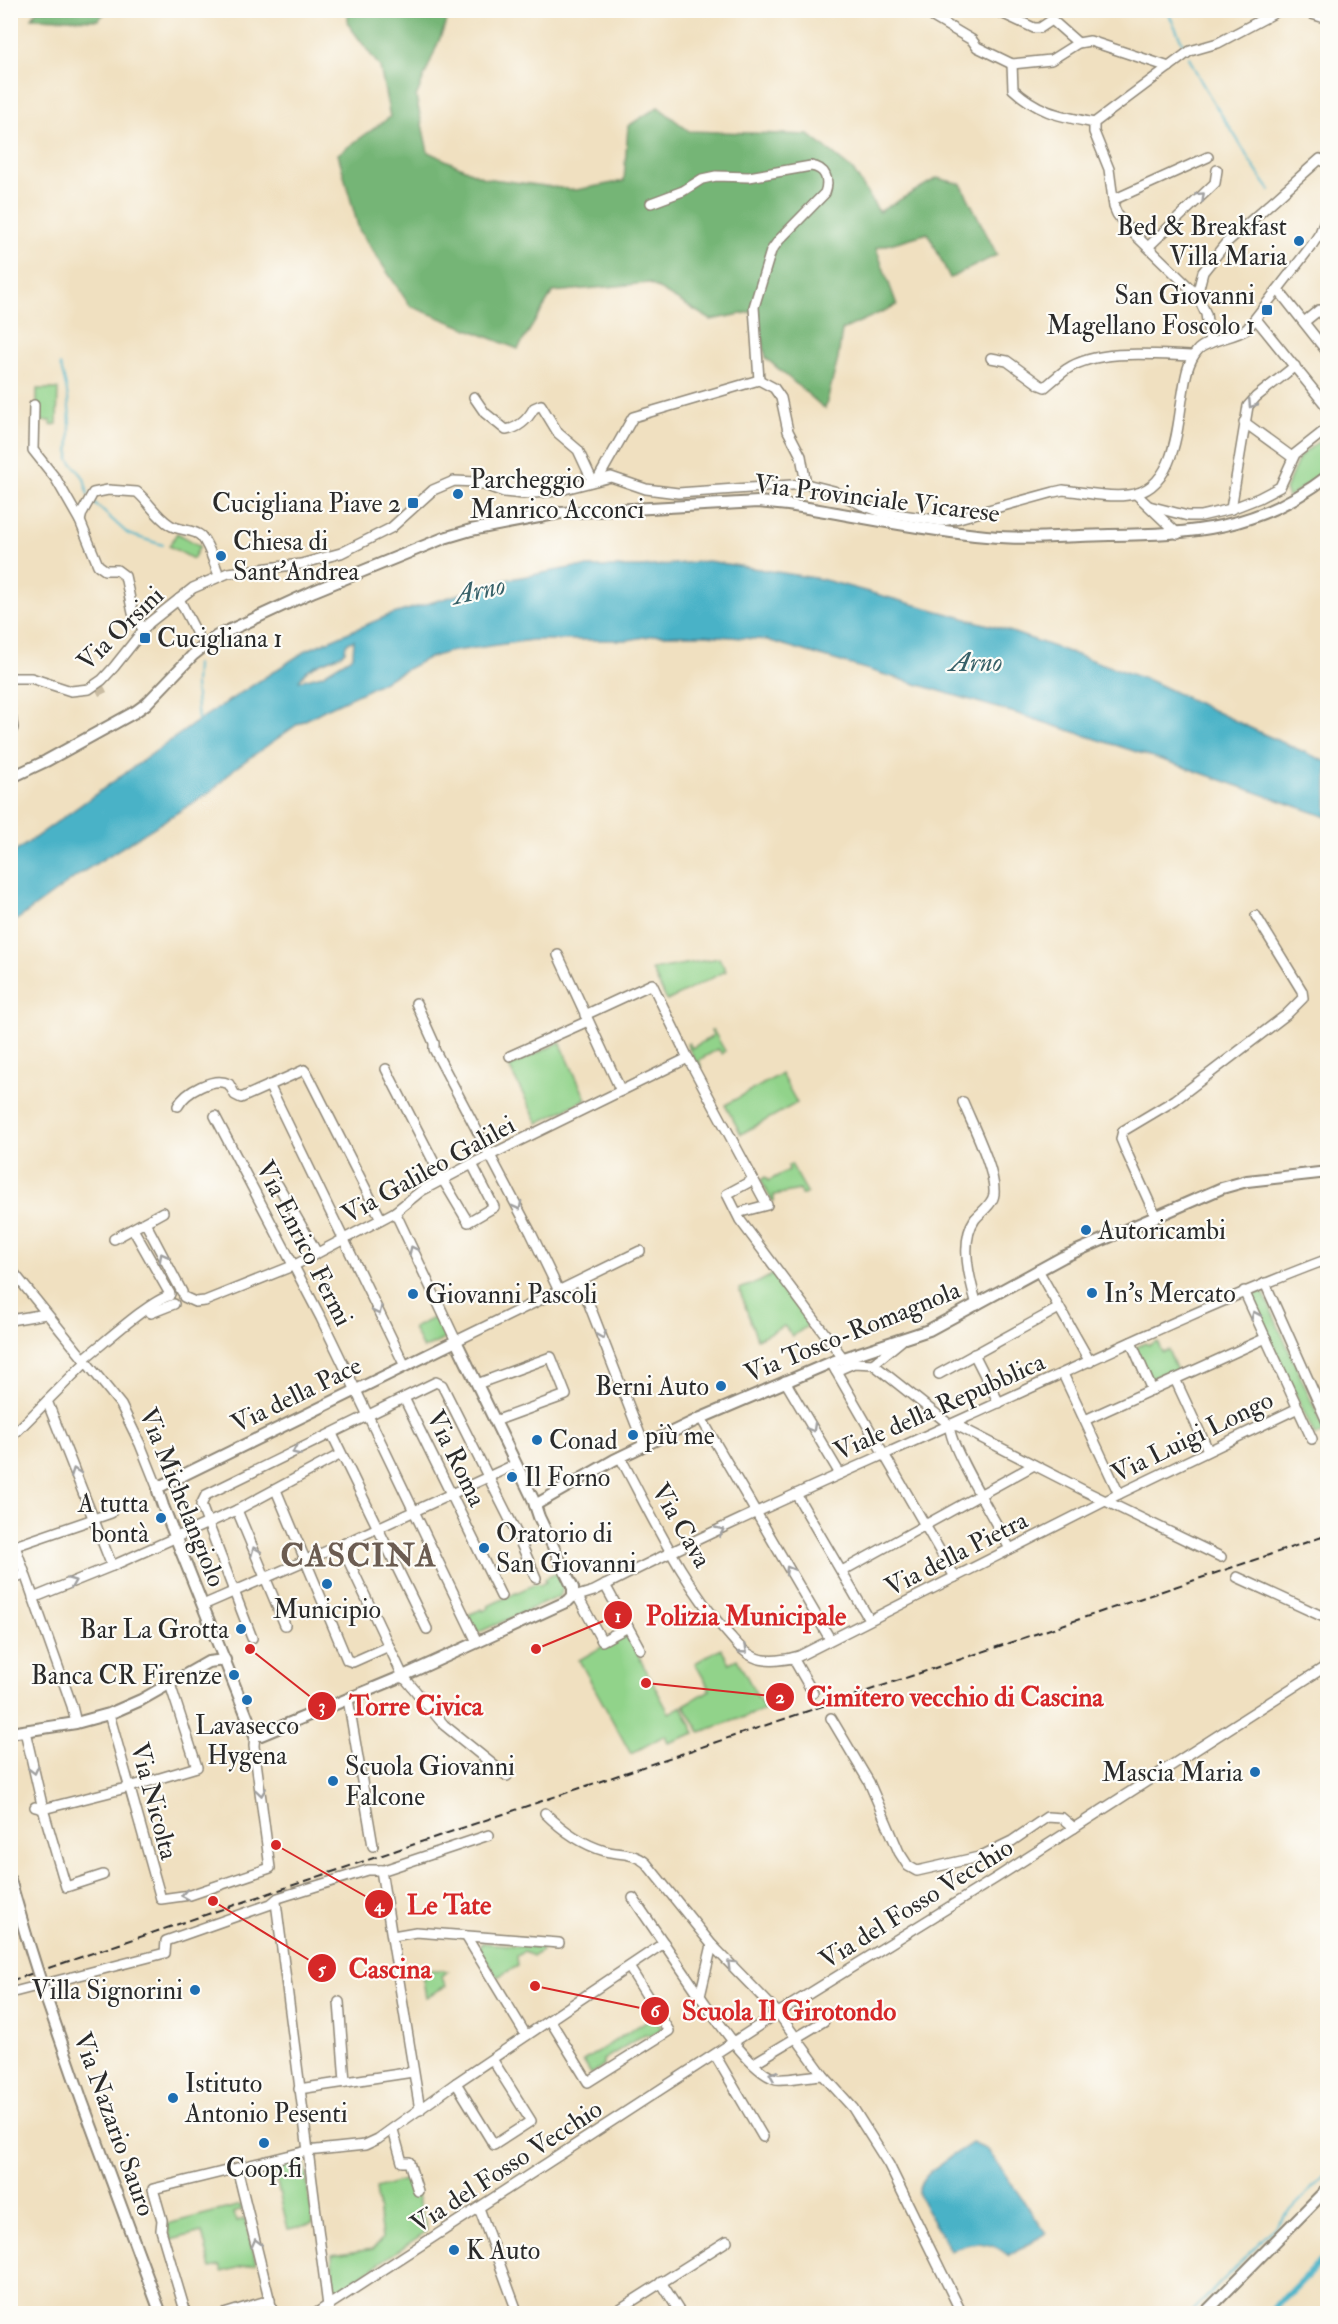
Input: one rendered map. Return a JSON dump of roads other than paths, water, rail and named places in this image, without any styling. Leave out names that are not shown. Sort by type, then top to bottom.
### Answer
[{"type":"main road","name":"Via Provinciale Vicarese","points":[[11,774],[63,752],[135,712],[146,704],[199,649],[217,636],[357,572],[416,548],[471,530],[573,512],[758,502],[988,536],[1178,534],[1222,527],[1249,518],[1288,501],[1328,476]]},
{"type":"main road","name":"Via Tosco-Romagnola","points":[[535,1505],[620,1457],[701,1418],[785,1381],[834,1366],[843,1358],[929,1330],[1038,1270],[1156,1217],[1240,1182],[1328,1172]]},
{"type":"main road","name":"Via della Pace","points":[[158,1489],[166,1483],[456,1341]]},
{"type":"main road","points":[[255,1734],[261,1735],[403,1676],[575,1598],[573,1588],[535,1505],[456,1341]]},
{"type":"main road","name":"Via Michelangiolo","points":[[158,1489],[251,1731],[255,1734]]},
{"type":"main road","points":[[208,1662],[217,1640]]},
{"type":"main road","points":[[10,1733],[76,1723],[109,1714],[170,1684],[208,1662],[225,1660]]},
{"type":"main road","name":"Via Nazario Sauro","points":[[10,1880],[43,1989],[82,2101],[161,2313]]},
{"type":"main road","points":[[1204,2313],[1328,2188]]},
{"type":"street","points":[[995,10],[1034,28],[1040,28],[1052,20],[1078,43]]},
{"type":"street","points":[[1299,10],[1328,19]]},
{"type":"street","points":[[1012,64],[1013,89],[1028,103],[1046,112],[1094,123],[1183,56],[1195,49],[1218,43],[1275,12]]},
{"type":"street","points":[[933,17],[972,40],[977,47],[1012,64],[1051,60],[1085,41],[1097,42],[1169,67]]},
{"type":"street","points":[[1094,123],[1094,132],[1108,169],[1116,214],[1197,295],[1206,314],[1210,343]]},
{"type":"street","points":[[1113,201],[1208,158]]},
{"type":"street","points":[[1197,295],[1203,272],[1237,232],[1270,206],[1320,159],[1328,164]]},
{"type":"street","points":[[651,203],[683,192],[702,179],[716,176],[749,177],[811,166],[819,167],[826,175],[828,185],[825,193],[771,251],[753,316],[759,380]]},
{"type":"street","points":[[1148,247],[1215,183],[1217,170]]},
{"type":"street","points":[[595,479],[615,478],[646,489],[678,493],[806,484],[834,491],[882,512],[942,521],[1054,492],[1071,491],[1123,496],[1136,494],[1146,489],[1158,477],[1171,457],[1186,377],[1200,347],[1239,334],[1256,319],[1320,233],[1328,213]]},
{"type":"street","points":[[1278,291],[1328,352]]},
{"type":"street","points":[[1304,322],[1319,310],[1328,321]]},
{"type":"street","points":[[1256,319],[1328,408]]},
{"type":"street","points":[[991,358],[1007,362],[1045,387],[1074,366],[1110,356],[1126,354],[1194,356]]},
{"type":"street","points":[[1231,509],[1244,422],[1250,402],[1295,366]]},
{"type":"street","points":[[595,479],[633,417],[759,380],[774,388],[781,398],[789,431],[801,456],[806,484]]},
{"type":"street","points":[[474,397],[485,413],[506,430],[519,426],[530,416],[534,408],[541,405],[558,433],[578,450],[595,479]]},
{"type":"street","points":[[34,405],[33,450],[56,478],[80,521],[98,565],[105,570],[117,570],[125,576],[133,613],[144,629]]},
{"type":"street","points":[[1244,422],[1292,458]]},
{"type":"street","points":[[1149,506],[1194,516],[1231,509],[1269,494],[1280,487],[1292,458],[1328,428]]},
{"type":"street","name":"Via Orsini","points":[[10,678],[31,678],[78,691],[98,685],[144,629],[193,588],[219,575],[301,564],[341,553],[391,528],[434,490],[454,481],[476,482],[510,493],[537,494],[575,487],[595,479]]},
{"type":"street","points":[[80,521],[90,498],[97,491],[136,492],[157,515],[171,526],[202,537],[219,575]]},
{"type":"street","points":[[1136,494],[1178,534]]},
{"type":"street","points":[[178,599],[197,634]]},
{"type":"street","points":[[10,710],[13,728],[10,734]]},
{"type":"street","points":[[1156,1217],[1123,1145],[1121,1139],[1124,1131],[1175,1100],[1286,1015],[1303,998],[1302,991],[1256,916]]},
{"type":"street","points":[[558,956],[621,1090]]},
{"type":"street","points":[[510,1056],[651,985],[767,1205],[737,1213]]},
{"type":"street","points":[[416,1004],[434,1043],[434,1049],[491,1155],[559,1291]]},
{"type":"street","name":"Via Galileo Galilei","points":[[10,1438],[85,1363],[171,1298],[174,1290],[194,1302],[205,1301],[295,1265],[395,1212],[421,1191],[472,1164],[688,1058]]},
{"type":"street","points":[[386,1069],[443,1180],[468,1222],[494,1207],[472,1164]]},
{"type":"street","points":[[178,1106],[182,1100],[196,1090],[219,1081],[229,1084],[238,1098],[304,1070],[381,1219]]},
{"type":"street","points":[[269,1085],[405,1366]]},
{"type":"street","points":[[963,1102],[979,1138],[994,1191],[990,1202],[972,1223],[968,1236],[969,1274],[977,1305]]},
{"type":"street","name":"Via Enrico Fermi","points":[[215,1116],[295,1265],[357,1389],[477,1642]]},
{"type":"street","points":[[753,1180],[727,1194],[737,1213],[843,1358]]},
{"type":"street","points":[[278,1185],[317,1253]]},
{"type":"street","points":[[114,1239],[163,1212]]},
{"type":"street","points":[[395,1212],[456,1341],[640,1251]]},
{"type":"street","points":[[145,1222],[183,1295]]},
{"type":"street","points":[[133,1228],[171,1298]]},
{"type":"street","name":"Viale della Repubblica","points":[[575,1598],[796,1494],[1244,1291],[1328,1259]]},
{"type":"street","name":"Via Michelangiolo","points":[[10,1268],[85,1363],[109,1388],[140,1444],[158,1489]]},
{"type":"street","points":[[1038,1270],[1090,1362]]},
{"type":"street","points":[[580,1281],[644,1445]]},
{"type":"street","points":[[1265,1282],[1328,1424]]},
{"type":"street","points":[[1244,1291],[1312,1439]]},
{"type":"street","points":[[939,1374],[1059,1308]]},
{"type":"street","points":[[10,1320],[46,1314]]},
{"type":"street","points":[[1085,1420],[1266,1338]]},
{"type":"street","points":[[873,1364],[902,1340]]},
{"type":"street","points":[[1131,1342],[1152,1390]]},
{"type":"street","points":[[974,1354],[999,1402]]},
{"type":"street","points":[[477,1384],[550,1357],[566,1395],[495,1421]]},
{"type":"street","points":[[955,1577],[834,1366],[854,1363],[873,1364],[950,1425],[958,1426],[1104,1501],[1221,1557]]},
{"type":"street","points":[[1063,1374],[1119,1494]]},
{"type":"street","points":[[1175,1379],[1208,1450]]},
{"type":"street","points":[[785,1381],[840,1474]]},
{"type":"street","points":[[252,1638],[201,1505],[206,1495],[436,1382],[442,1385],[536,1578]]},
{"type":"street","name":"Via Roma","points":[[404,1398],[501,1596]]},
{"type":"street","points":[[47,1401],[112,1566]]},
{"type":"street","name":"Via Luigi Longo","points":[[1104,1501],[1298,1408]]},
{"type":"street","points":[[701,1418],[830,1639]]},
{"type":"street","points":[[950,1425],[949,1430],[980,1496],[1010,1549]]},
{"type":"street","points":[[332,1434],[427,1629]]},
{"type":"street","points":[[33,1598],[112,1566],[237,1510],[340,1454]]},
{"type":"street","name":"Via Cava","points":[[620,1457],[708,1611],[748,1653],[764,1660],[794,1658]]},
{"type":"street","points":[[203,1605],[235,1593],[516,1464]]},
{"type":"street","points":[[842,1571],[925,1523],[980,1496],[1034,1465]]},
{"type":"street","points":[[276,1490],[348,1662],[354,1662],[389,1646]]},
{"type":"street","points":[[1085,1491],[1091,1508]]},
{"type":"street","points":[[796,1494],[869,1620]]},
{"type":"street","name":"Via della Pietra","points":[[794,1658],[1104,1501]]},
{"type":"street","points":[[237,1510],[285,1625]]},
{"type":"street","points":[[76,1723],[33,1598],[15,1575],[13,1547],[111,1513]]},
{"type":"street","points":[[341,1545],[403,1676],[444,1725],[507,1776]]},
{"type":"street","points":[[1237,1577],[1328,1620]]},
{"type":"street","points":[[604,1585],[640,1649]]},
{"type":"street","points":[[575,1598],[602,1641],[628,1627]]},
{"type":"street","points":[[794,1658],[813,1693]]},
{"type":"street","name":"Via del Fosso Vecchio","points":[[315,2313],[328,2309],[778,2013],[1074,1828],[1328,1665]]},
{"type":"street","points":[[39,1808],[130,1787],[197,1767],[170,1684]]},
{"type":"street","points":[[348,1699],[373,1846]]},
{"type":"street","name":"Via Nicolta","points":[[109,1714],[160,1899],[190,1895],[270,1868],[254,1746],[255,1734]]},
{"type":"street","points":[[831,1719],[868,1782],[899,1852],[912,1869],[917,1871],[979,1857],[1012,1841],[1042,1820],[1052,1816],[1062,1818],[1074,1828]]},
{"type":"street","points":[[25,1731],[39,1808],[66,1887],[103,1875]]},
{"type":"street","points":[[545,1813],[564,1831],[605,1851],[631,1854],[642,1859],[712,1945],[778,2013],[823,2075],[853,2108],[889,2165],[962,2313]]},
{"type":"street","points":[[10,1993],[165,1953],[166,1941],[276,1902],[278,1898],[368,1870],[381,1870],[489,1834]]},
{"type":"street","points":[[381,1870],[420,2110]]},
{"type":"street","points":[[633,1898],[734,2043],[754,2063],[776,2079],[823,2075]]},
{"type":"street","points":[[276,1902],[328,2309]]},
{"type":"street","points":[[393,1936],[416,1932],[559,1943]]},
{"type":"street","points":[[466,1936],[526,2035]]},
{"type":"street","points":[[186,2313],[161,2230],[162,2220],[153,2189],[307,2151],[364,2145],[393,2130],[456,2083],[664,1943]]},
{"type":"street","points":[[700,1996],[712,1945]]},
{"type":"street","points":[[550,2020],[588,2082],[669,2031],[629,1967]]},
{"type":"street","points":[[339,2002],[345,2082]]},
{"type":"street","points":[[754,2063],[824,2021]]},
{"type":"street","points":[[715,2055],[763,2137]]},
{"type":"street","points":[[456,2083],[494,2145],[531,2121],[492,2059]]},
{"type":"street","points":[[299,2089],[413,2072]]},
{"type":"street","points":[[393,2130],[402,2162],[409,2162],[418,2191]]},
{"type":"street","points":[[237,2168],[273,2313]]},
{"type":"street","points":[[479,2208],[518,2313]]},
{"type":"street","points":[[612,2313],[727,2241]]},
{"type":"street","points":[[661,2282],[681,2313]]},
{"type":"street","points":[[224,2313],[270,2300]]},
{"type":"water","name":"Arno","points":[[708,561],[821,579],[1000,628],[1151,681],[1327,762],[1327,817],[1184,767],[1018,714],[767,640],[706,635],[656,635],[628,640],[532,640],[448,652],[426,659],[298,724],[234,769],[212,791],[84,871],[11,924],[11,855],[202,718],[307,650],[387,616],[505,580],[575,567],[642,567]],"holes":[[[354,640],[353,655],[322,675],[299,681],[307,671],[342,654],[346,644]]]},
{"type":"water","points":[[972,2143],[988,2150],[1046,2233],[1009,2256],[995,2247],[981,2243],[958,2247],[950,2251],[920,2197],[919,2189],[922,2181],[929,2173]]},
{"type":"waterway","points":[[1167,10],[1184,46]]},
{"type":"waterway","points":[[1189,57],[1210,96],[1270,190]]},
{"type":"waterway","points":[[60,365],[69,411],[69,459],[84,478],[88,495]]},
{"type":"waterway","points":[[93,502],[128,534],[163,545]]},
{"type":"waterway","points":[[196,664],[198,720]]},
{"type":"waterway","points":[[1190,2314],[1328,2172]]},
{"type":"waterway","points":[[1269,2314],[1328,2254]]},
{"type":"tunnel","points":[[99,686],[104,696]]},
{"type":"railway","points":[[10,1981],[1328,1535]]},
{"type":"place","name":"Bed & Breakfast Villa Maria","points":[[1299,241]]},
{"type":"place","name":"San Giovanni Magellano Foscolo 1","points":[[1267,310]]},
{"type":"place","name":"Parcheggio Manrico Acconci","points":[[458,494]]},
{"type":"place","name":"Cucigliana Piave 2","points":[[413,503]]},
{"type":"place","name":"Chiesa di Sant'Andrea","points":[[221,556]]},
{"type":"place","name":"Cucigliana 1","points":[[145,638]]},
{"type":"place","name":"Autoricambi","points":[[1086,1230]]},
{"type":"place","name":"In's Mercato","points":[[1092,1293]]},
{"type":"place","name":"Giovanni Pascoli","points":[[413,1294]]},
{"type":"place","name":"Berni Auto","points":[[721,1386]]},
{"type":"place","name":"più me","points":[[633,1435]]},
{"type":"place","name":"Conad","points":[[537,1440]]},
{"type":"place","name":"Il Forno","points":[[512,1477]]},
{"type":"place","name":"A tutta bontà","points":[[161,1518]]},
{"type":"place","name":"Oratorio di San Giovanni","points":[[484,1548]]},
{"type":"place","name":"Municipio","points":[[327,1584]]},
{"type":"place","name":"Bar La Grotta","points":[[241,1629]]},
{"type":"place","name":"Torre Civica","points":[[250,1649]]},
{"type":"place","name":"Polizia Municipale","points":[[536,1649]]},
{"type":"place","name":"Banca CR Firenze","points":[[234,1675]]},
{"type":"place","name":"Cimitero vecchio di Cascina","points":[[646,1683]]},
{"type":"place","name":"Lavasecco Hygena","points":[[247,1700]]},
{"type":"place","name":"Mascia Maria","points":[[1255,1772]]},
{"type":"place","name":"Scuola Giovanni Falcone","points":[[333,1781]]},
{"type":"place","name":"Le Tate","points":[[276,1845]]},
{"type":"place","name":"Cascina","points":[[213,1901]]},
{"type":"place","name":"Scuola Il Girotondo","points":[[535,1986]]},
{"type":"place","name":"Villa Signorini","points":[[195,1990]]},
{"type":"place","name":"Istituto Antonio Pesenti","points":[[173,2098]]},
{"type":"place","name":"Coop.fi","points":[[264,2143]]},
{"type":"place","name":"K Auto","points":[[454,2250]]},
{"type":"district","name":"CASCINA","points":[[359,1555]]}]
